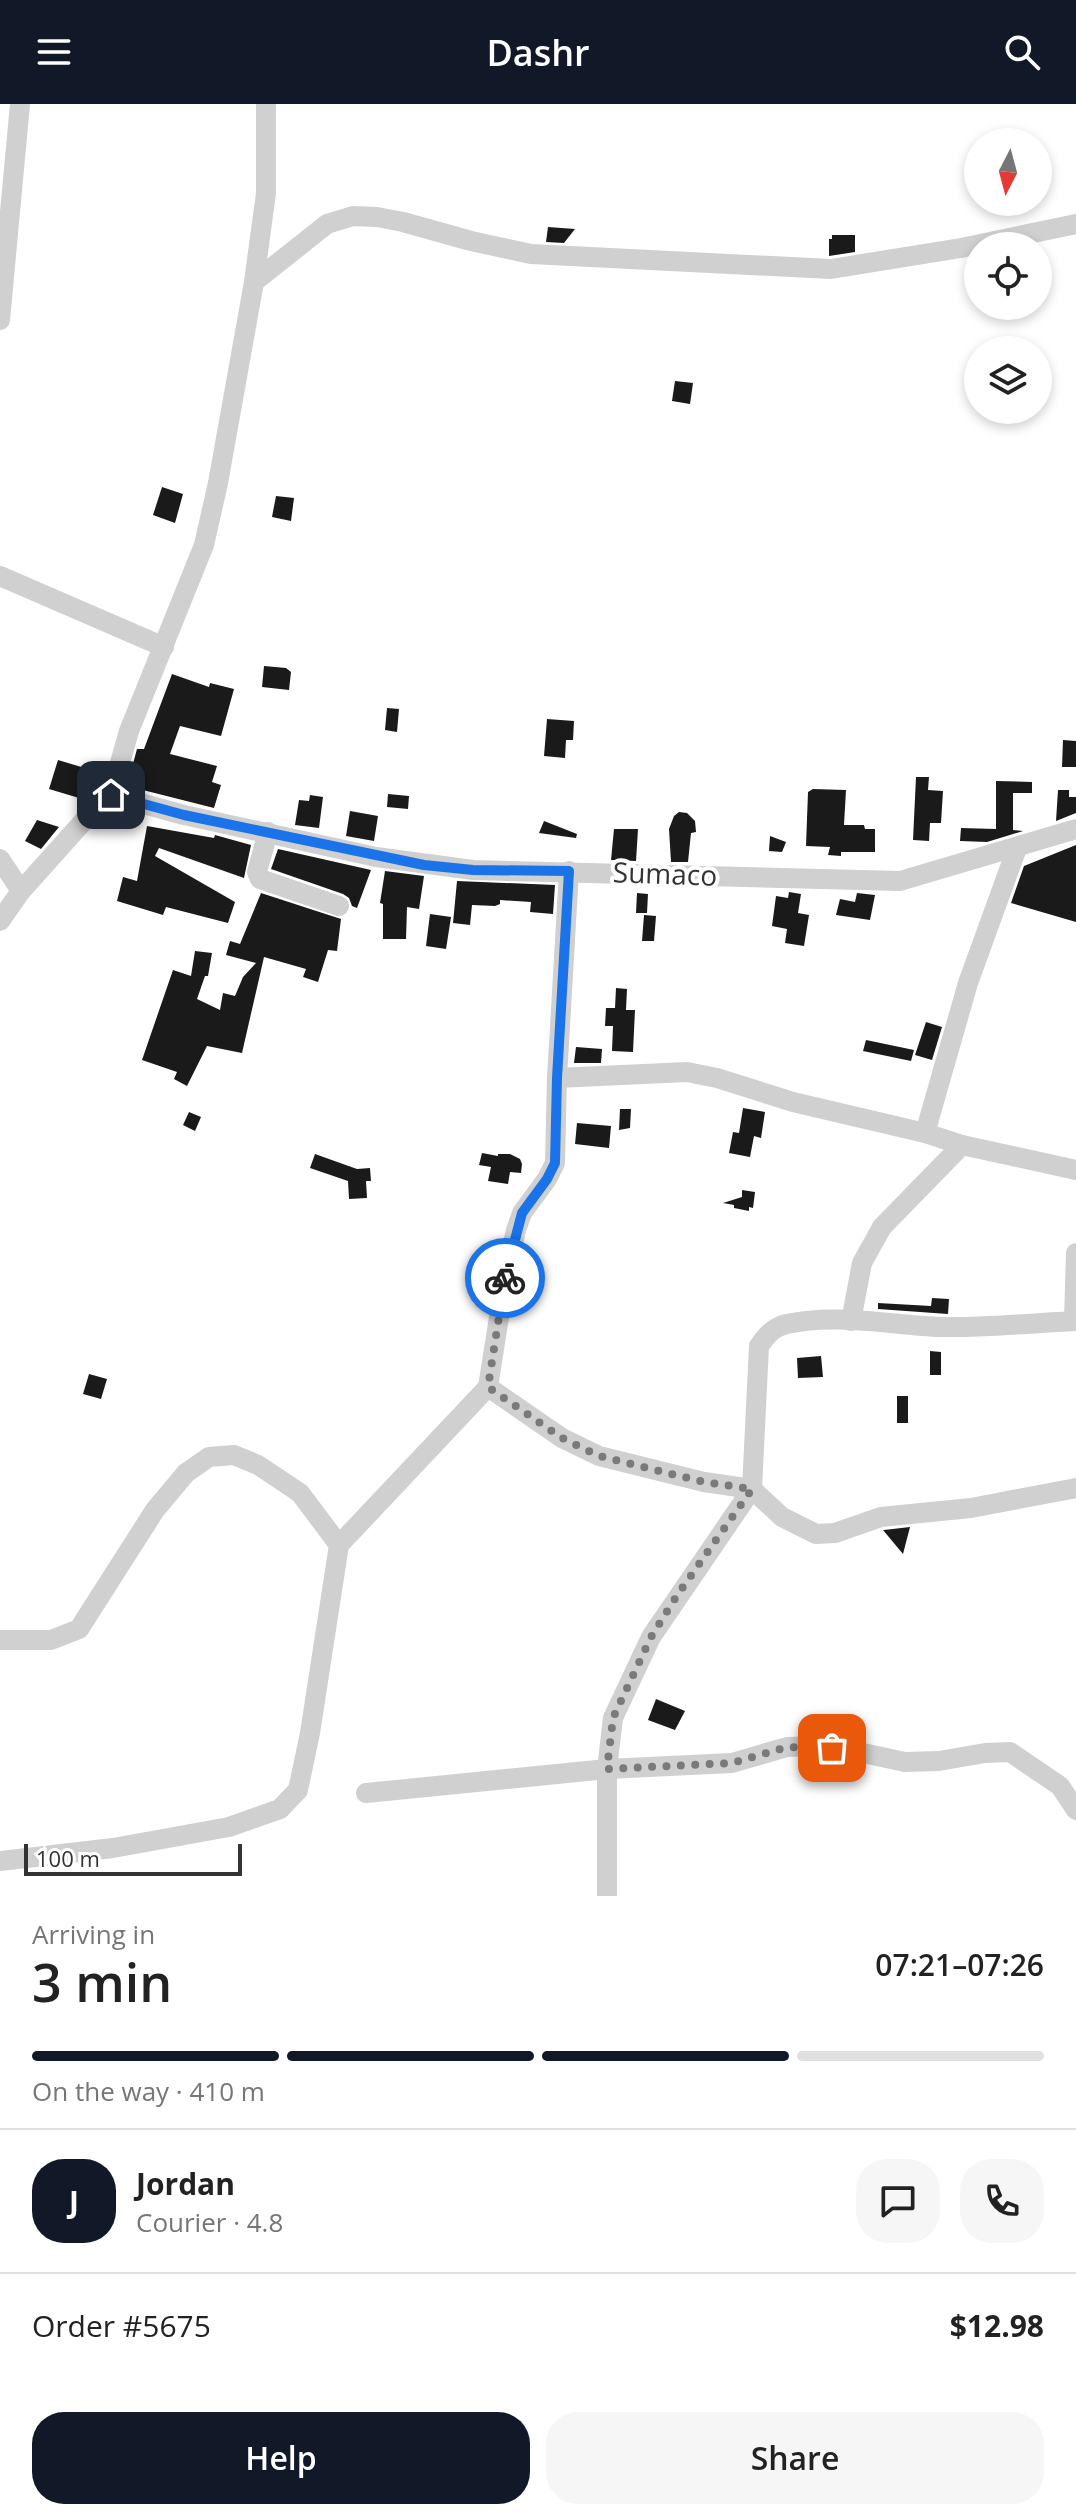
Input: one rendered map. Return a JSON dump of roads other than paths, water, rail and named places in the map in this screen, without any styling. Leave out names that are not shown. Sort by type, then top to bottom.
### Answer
[{"type":"street","points":[[0,921],[21,891],[111,795],[129,731],[204,545],[254,282],[266,193],[266,104]]},
{"type":"street","points":[[0,320],[12,111]]},
{"type":"street","points":[[254,282],[327,224],[353,216],[390,219],[531,254],[831,269],[961,248],[1076,224]]},
{"type":"street","points":[[0,576],[164,647]]},
{"type":"street","name":"Sumaco","points":[[111,795],[184,815],[424,865],[473,870],[900,881],[1076,829]]},
{"type":"street","points":[[268,832],[257,872],[260,879],[339,906]]},
{"type":"street","points":[[925,1133],[968,983],[1017,848]]},
{"type":"street","points":[[0,859],[21,891]]},
{"type":"street","points":[[0,1861],[142,1843],[229,1827],[280,1809],[298,1790],[310,1733],[339,1545],[488,1387],[502,1292],[516,1230],[522,1213],[555,1163],[569,871]]},
{"type":"street","points":[[557,1078],[687,1072],[962,1145],[1076,1170]]},
{"type":"street","points":[[851,1321],[862,1263],[882,1227],[962,1145]]},
{"type":"street","points":[[607,1896],[607,1769],[613,1718],[651,1637],[752,1489],[759,1346],[769,1332],[785,1325],[814,1321],[943,1327],[1075,1321],[1076,1253]]},
{"type":"street","points":[[488,1387],[562,1438],[599,1456],[704,1482],[752,1489],[782,1517],[816,1534],[826,1534],[881,1517],[971,1508],[1076,1488]]},
{"type":"street","points":[[0,1640],[51,1640],[79,1629],[155,1510],[186,1473],[209,1457],[234,1455],[258,1465],[300,1493],[339,1545]]},
{"type":"street","points":[[366,1793],[607,1769],[732,1763],[787,1747],[849,1750],[905,1762],[1010,1752],[1060,1786],[1076,1810]]}]
